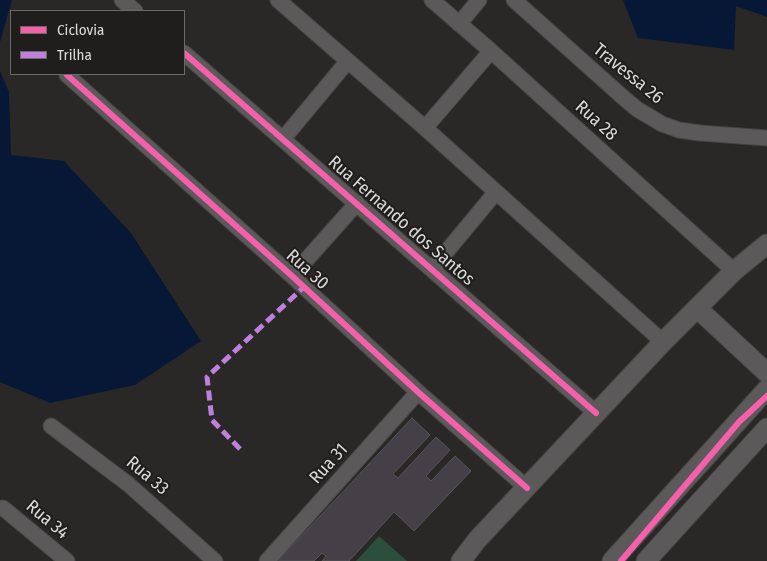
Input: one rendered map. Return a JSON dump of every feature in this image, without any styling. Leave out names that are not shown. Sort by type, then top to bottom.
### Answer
[{"type":"street","points":[[122,0],[134,10]]},
{"type":"street","points":[[278,0],[347,62],[426,128],[663,342]]},
{"type":"street","name":"Rua 28","points":[[432,0],[734,271]]},
{"type":"street","points":[[459,24],[479,0]]},
{"type":"street","name":"Travessa 26","points":[[514,0],[610,86],[637,109],[657,122],[679,130],[767,138]]},
{"type":"street","points":[[426,128],[491,51]]},
{"type":"street","name":"Rua Fernando dos Santos","points":[[185,54],[596,413]]},
{"type":"street","points":[[283,139],[347,62]]},
{"type":"street","name":"Rua 30","points":[[67,75],[527,488]]},
{"type":"street","points":[[432,268],[496,192]]},
{"type":"street","points":[[292,276],[357,203]]},
{"type":"street","points":[[461,561],[477,540],[663,342],[734,271],[767,244]]},
{"type":"street","points":[[697,308],[767,373]]},
{"type":"street","points":[[612,561],[767,389]]},
{"type":"street","name":"Rua 31","points":[[268,561],[418,392]]},
{"type":"street","name":"Rua 33","points":[[50,426],[128,484],[215,561]]},
{"type":"street","points":[[646,561],[767,428]]},
{"type":"street","name":"Rua 34","points":[[3,508],[63,560]]},
{"type":"street","points":[[477,540],[479,561]]},
{"type":"green space","points":[[379,536],[407,561],[356,561]]},
{"type":"water","points":[[0,0],[12,0],[0,42]]},
{"type":"water","points":[[623,0],[767,0],[767,17],[736,6],[734,50],[638,38]]},
{"type":"water","points":[[0,71],[9,92],[11,155],[64,161],[131,233],[201,341],[135,385],[50,403],[0,382]]},
{"type":"building","points":[[412,418],[430,435],[393,474],[398,478],[436,437],[450,450],[426,476],[431,481],[455,456],[471,471],[414,531],[394,512],[349,561],[322,561],[326,556],[322,553],[314,561],[278,561]]},
{"type":"marked path","points":[[240,449],[212,420],[207,377],[304,287]]},
{"type":"cycle path","points":[[185,54],[596,413]]},
{"type":"cycle path","points":[[67,75],[527,488]]},
{"type":"cycle path","points":[[621,561],[739,422],[767,396]]}]
